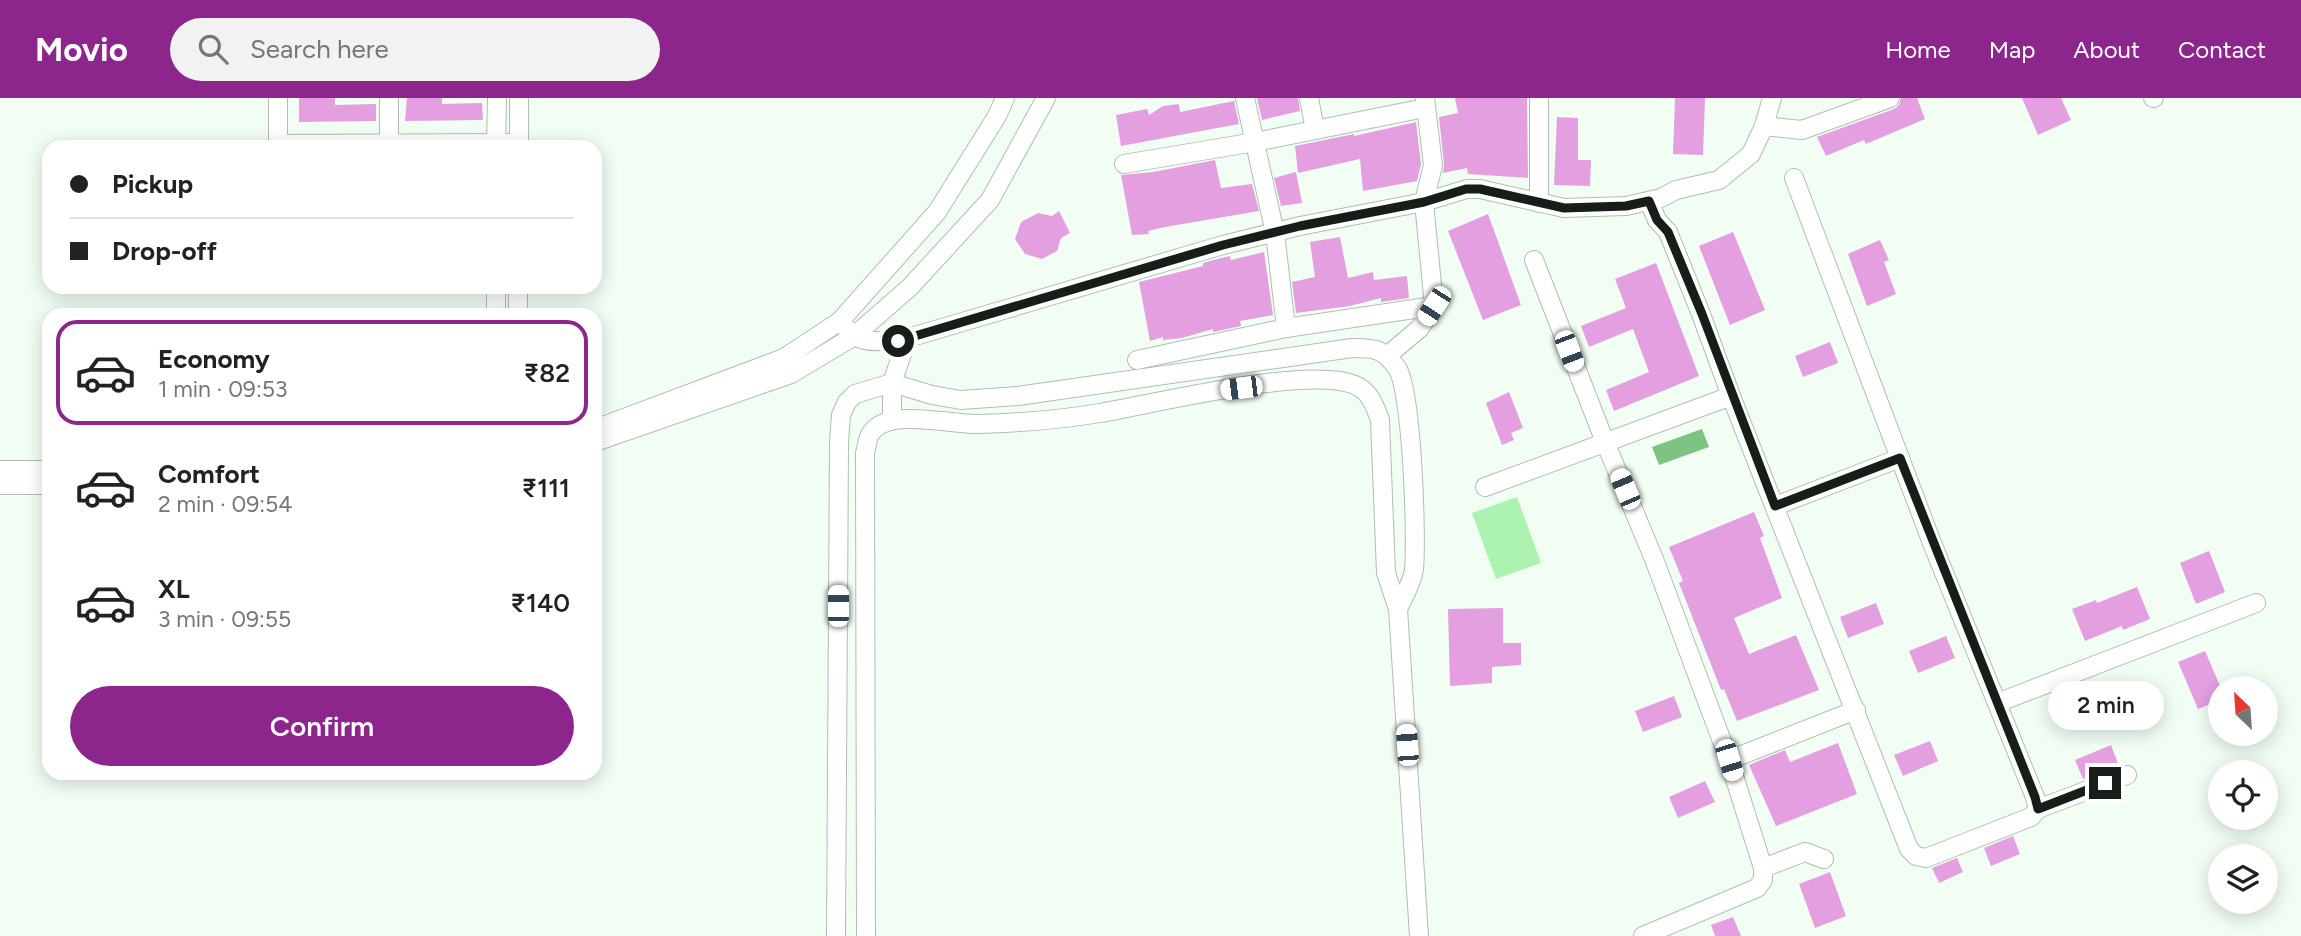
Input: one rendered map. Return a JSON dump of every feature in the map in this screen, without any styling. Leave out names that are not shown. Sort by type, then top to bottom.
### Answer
[{"type":"street","points":[[278,98],[278,140]]},
{"type":"street","points":[[389,98],[389,140]]},
{"type":"street","points":[[496,98],[496,140]]},
{"type":"street","points":[[519,98],[519,140]]},
{"type":"street","points":[[602,426],[784,358],[840,321],[937,212],[997,116],[1005,98]]},
{"type":"street","points":[[602,440],[792,374],[853,337],[910,287],[990,200],[1046,98]]},
{"type":"street","points":[[1245,98],[1275,233],[1286,328]]},
{"type":"street","points":[[1308,98],[1314,130]]},
{"type":"street","points":[[1539,98],[1539,203]]},
{"type":"street","points":[[840,321],[853,337],[860,340],[898,341],[1223,245],[1424,202],[1466,189],[1480,189],[1564,208],[1626,206],[1719,180],[1751,154],[1772,98]]},
{"type":"street","points":[[1763,126],[1802,130],[1890,98]]},
{"type":"street","points":[[1124,164],[1255,142],[1425,103],[1433,165],[1424,202],[1434,306],[1420,328],[1387,356]]},
{"type":"street","points":[[1794,178],[1900,458],[2038,809]]},
{"type":"street","points":[[1655,199],[1657,220],[1668,232],[1702,314],[1731,396],[1909,849],[1916,856],[1926,858],[2031,817],[2038,809],[2127,775]]},
{"type":"street","points":[[1534,260],[1654,559],[1729,760],[1763,868],[1763,880],[1757,888],[1643,936]]},
{"type":"street","points":[[1137,360],[1286,328],[1434,306]]},
{"type":"street","points":[[892,421],[892,383],[903,351],[898,341]]},
{"type":"street","points":[[836,936],[839,442],[841,415],[847,402],[855,394],[892,383],[961,400],[1018,396],[1352,348],[1377,348],[1399,370],[1407,396],[1414,572],[1398,609]]},
{"type":"street","points":[[866,936],[865,453],[870,434],[881,424],[892,421],[922,419],[977,424],[1097,414],[1219,391],[1307,379],[1338,380],[1359,387],[1371,398],[1380,420],[1386,573],[1398,609],[1419,936]]},
{"type":"street","points":[[1485,487],[1731,396]]},
{"type":"street","points":[[1775,506],[1900,458]]},
{"type":"street","points":[[0,470],[42,470]]},
{"type":"street","points":[[0,485],[42,485]]},
{"type":"street","points":[[1997,703],[2256,603]]},
{"type":"street","points":[[1729,760],[1856,710]]},
{"type":"street","points":[[1763,868],[1805,852],[1824,859]]},
{"type":"shaded area","points":[[1702,429],[1709,447],[1659,465],[1652,447]]},
{"type":"shaded area","points":[[1517,497],[1541,563],[1496,579],[1472,513]]},
{"type":"building","points":[[299,98],[335,98],[335,105],[376,104],[376,121],[299,122]]},
{"type":"building","points":[[407,98],[442,98],[442,104],[482,103],[483,120],[405,121]]},
{"type":"building","points":[[1257,98],[1298,98],[1300,111],[1262,120]]},
{"type":"building","points":[[1455,98],[1527,98],[1528,178],[1468,174],[1467,168],[1443,173],[1439,117],[1458,113]]},
{"type":"building","points":[[1675,98],[1705,98],[1703,155],[1673,154]]},
{"type":"building","points":[[1901,98],[1917,98],[1925,119],[1866,144],[1864,140],[1826,156],[1817,137],[1894,109]]},
{"type":"building","points":[[2022,98],[2061,98],[2071,120],[2038,135]]},
{"type":"building","points":[[1234,101],[1239,124],[1121,146],[1116,115],[1147,109],[1149,115],[1163,106],[1179,104],[1180,112]]},
{"type":"building","points":[[1557,117],[1578,118],[1578,160],[1591,160],[1590,186],[1554,185]]},
{"type":"building","points":[[1416,122],[1421,164],[1417,181],[1363,191],[1360,159],[1298,173],[1295,146]]},
{"type":"building","points":[[1215,160],[1221,188],[1252,184],[1259,211],[1165,227],[1148,231],[1149,234],[1132,235],[1121,175]]},
{"type":"building","points":[[1296,172],[1302,203],[1281,206],[1274,178]]},
{"type":"building","points":[[1059,211],[1070,233],[1061,238],[1057,251],[1042,259],[1025,254],[1015,239],[1021,222],[1038,213],[1052,216]]},
{"type":"building","points":[[1488,214],[1521,305],[1483,320],[1448,231]]},
{"type":"building","points":[[1733,232],[1765,310],[1730,325],[1699,246]]},
{"type":"building","points":[[1340,237],[1348,278],[1373,272],[1374,280],[1407,276],[1409,298],[1381,302],[1381,298],[1350,306],[1296,313],[1292,282],[1315,277],[1310,242]]},
{"type":"building","points":[[1880,240],[1889,260],[1884,262],[1896,294],[1867,306],[1848,254]]},
{"type":"building","points":[[1264,252],[1273,315],[1240,321],[1241,326],[1213,332],[1213,329],[1182,338],[1163,340],[1163,337],[1150,341],[1139,282],[1203,266],[1203,263],[1221,258],[1230,256],[1231,260]]},
{"type":"building","points":[[1656,263],[1699,376],[1614,411],[1606,390],[1649,372],[1633,329],[1589,347],[1581,326],[1626,308],[1615,279]]},
{"type":"building","points":[[1830,342],[1838,363],[1803,377],[1795,356]]},
{"type":"building","points":[[1509,392],[1523,428],[1511,433],[1514,440],[1502,445],[1486,403]]},
{"type":"building","points":[[1754,512],[1764,536],[1760,538],[1782,598],[1734,618],[1749,654],[1796,635],[1819,690],[1737,721],[1724,689],[1721,690],[1679,583],[1683,581],[1669,547]]},
{"type":"building","points":[[2209,551],[2225,592],[2196,604],[2180,563]]},
{"type":"building","points":[[2137,587],[2150,619],[2123,630],[2122,626],[2085,641],[2072,609],[2096,600],[2097,603]]},
{"type":"building","points":[[1876,603],[1884,624],[1848,638],[1840,617]]},
{"type":"building","points":[[1503,608],[1503,643],[1521,643],[1521,665],[1492,667],[1492,683],[1450,686],[1448,609]]},
{"type":"building","points":[[1946,636],[1955,658],[1918,673],[1909,651]]},
{"type":"building","points":[[2205,651],[2216,676],[2208,676],[2208,705],[2198,709],[2178,662]]},
{"type":"building","points":[[1674,696],[1682,717],[1643,732],[1635,711]]},
{"type":"building","points":[[1930,741],[1938,761],[1903,776],[1894,755]]},
{"type":"building","points":[[1838,743],[1857,794],[1776,826],[1749,765],[1785,750],[1790,762]]},
{"type":"building","points":[[2111,745],[2119,766],[2083,779],[2075,760]]},
{"type":"building","points":[[1705,781],[1715,802],[1678,818],[1669,797]]},
{"type":"building","points":[[2013,836],[2020,854],[1991,866],[1984,848]]},
{"type":"building","points":[[1957,858],[1963,872],[1939,883],[1932,868]]},
{"type":"building","points":[[1830,872],[1846,916],[1815,928],[1799,884]]},
{"type":"building","points":[[1733,917],[1741,936],[1715,936],[1711,925]]},
{"type":"route","points":[[898,341],[1223,245],[1300,226],[1424,202],[1466,189],[1480,189],[1564,208],[1626,206],[1649,201],[1657,220],[1668,232],[1702,314],[1775,506],[1900,458],[2038,809],[2105,783]]}]
